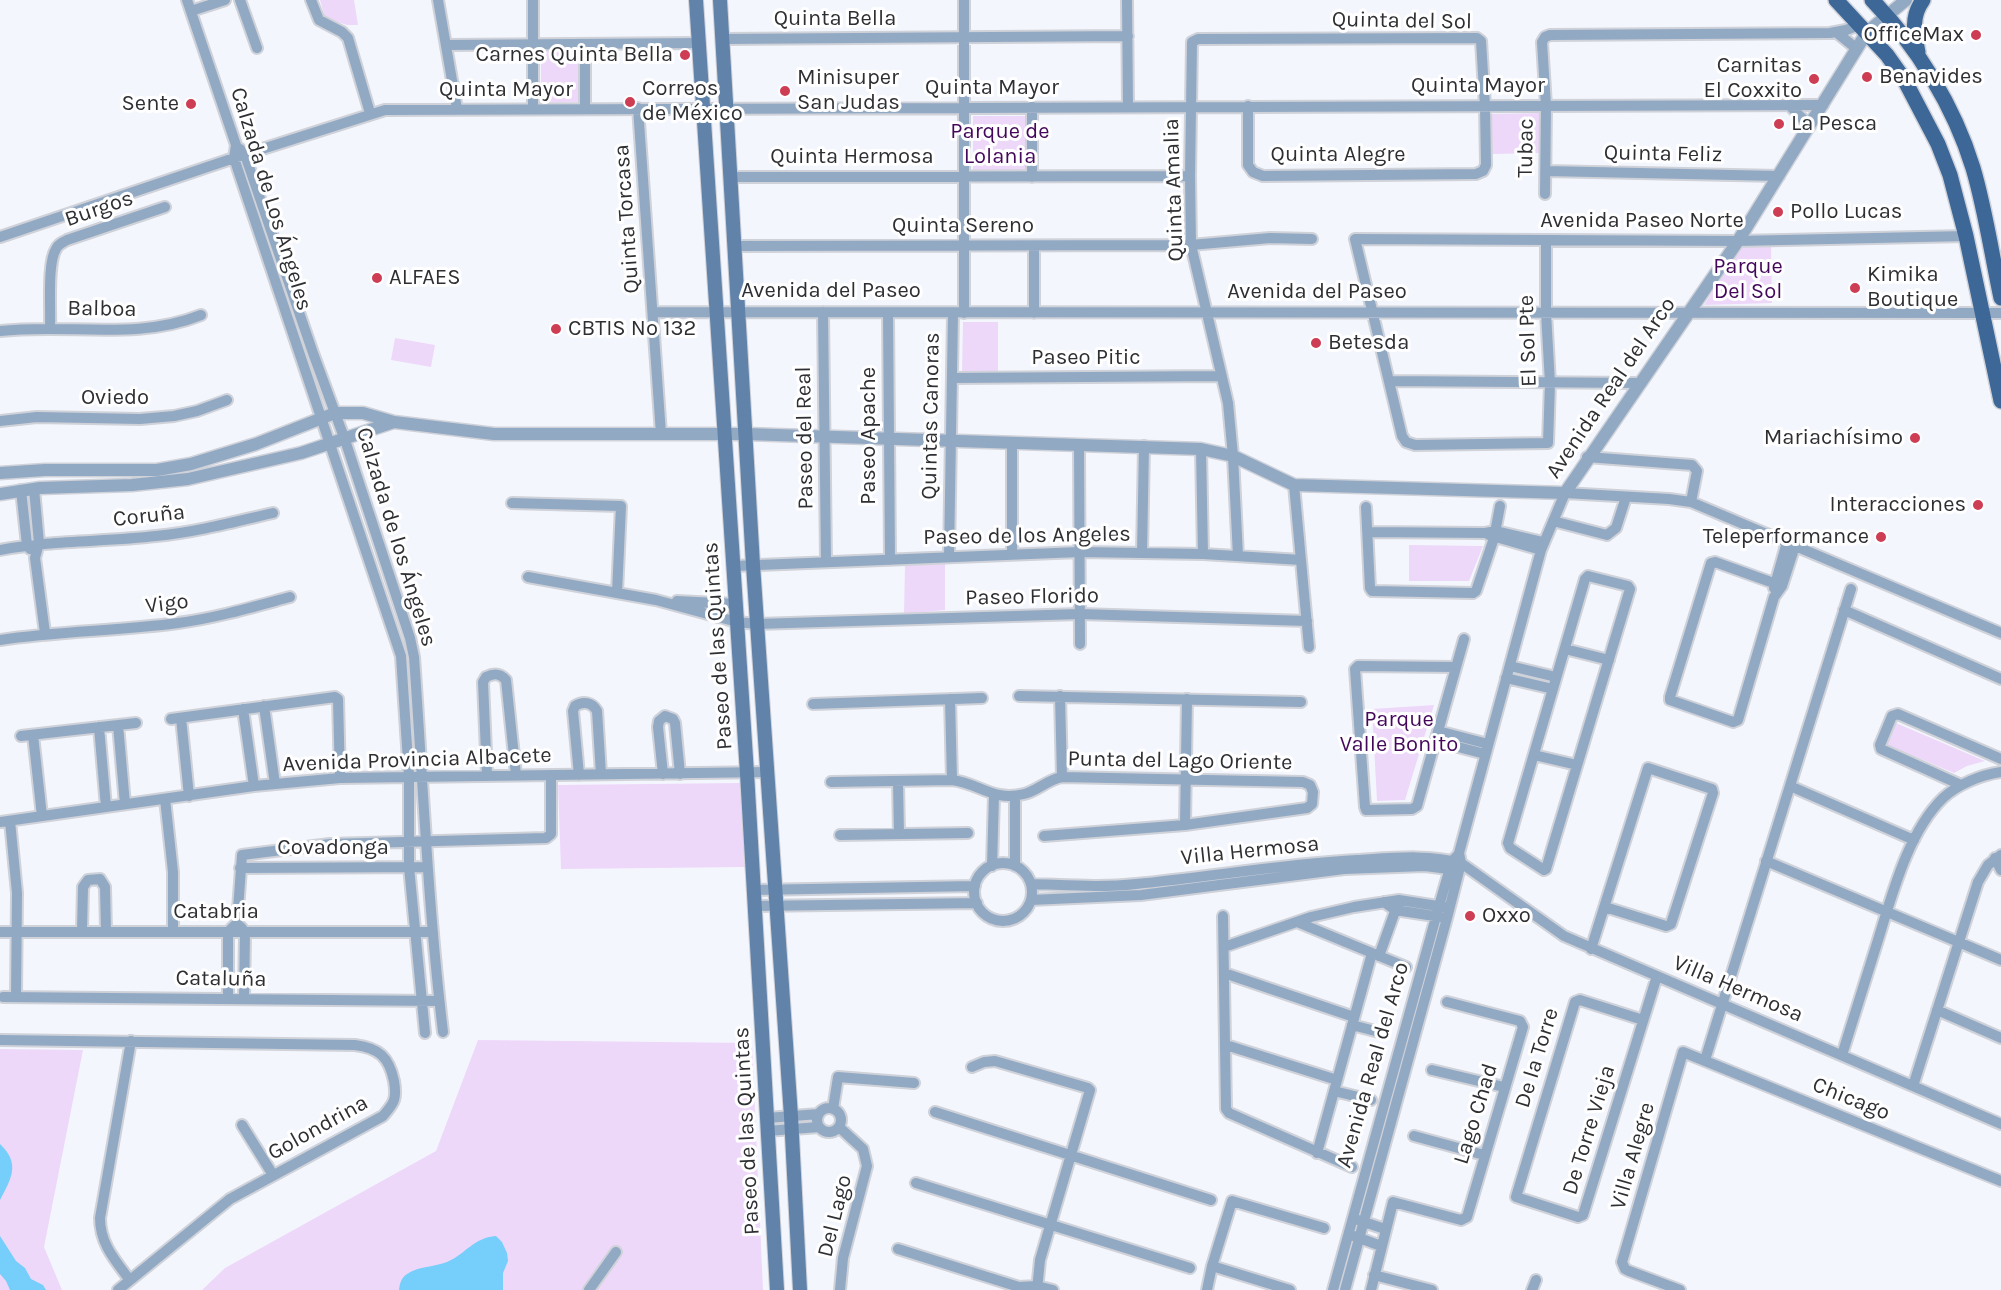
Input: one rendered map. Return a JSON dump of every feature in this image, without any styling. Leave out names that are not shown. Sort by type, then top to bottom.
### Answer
[{"type":"main road","name":"Paseo de las Quintas","points":[[696,0],[747,773],[777,1290]]},
{"type":"main road","name":"Paseo de las Quintas","points":[[720,0],[753,565],[791,1123],[800,1290]]},
{"type":"main road","points":[[1836,0],[1904,79],[1938,144],[1950,175],[1966,236],[2001,401]]},
{"type":"main road","points":[[1872,0],[1887,15],[1919,58],[1940,92],[1963,138],[1974,169],[2001,298]]},
{"type":"main road","points":[[1919,58],[1914,20],[1923,0]]},
{"type":"street","name":"Calzada de Los Ángeles","points":[[187,0],[236,145]]},
{"type":"street","points":[[191,11],[225,0]]},
{"type":"street","points":[[240,0],[257,48]]},
{"type":"street","points":[[310,0],[320,20],[342,32],[348,38],[370,113]]},
{"type":"street","points":[[438,0],[457,109]]},
{"type":"street","points":[[533,0],[533,109]]},
{"type":"street","name":"Quintas Canoras","points":[[949,556],[952,378],[964,246],[964,0]]},
{"type":"street","points":[[1126,0],[1128,107]]},
{"type":"street","name":"Avenida Real del Arco","points":[[1345,1290],[1407,1046],[1443,912],[1459,865],[1487,749],[1542,546],[1565,493],[1587,457],[1738,241],[1857,49],[1863,29],[1887,15],[1906,0]]},
{"type":"street","points":[[1836,32],[1863,29]]},
{"type":"street","points":[[1836,32],[1857,49]]},
{"type":"street","name":"Tubac","points":[[1545,194],[1546,106],[1542,42],[1550,34],[1836,32]]},
{"type":"street","name":"Quinta Bella","points":[[722,39],[1128,36]]},
{"type":"street","name":"Quinta del Sol","points":[[1198,39],[1477,38],[1482,45],[1486,165]]},
{"type":"street","name":"Quinta Amalia","points":[[1198,39],[1192,42],[1191,245],[1205,313],[1228,403],[1238,556]]},
{"type":"street","points":[[446,45],[699,43]]},
{"type":"street","points":[[585,44],[585,109]]},
{"type":"street","points":[[1790,105],[1810,126]]},
{"type":"street","name":"Quinta Mayor","points":[[0,237],[239,156],[384,110],[1823,105]]},
{"type":"street","name":"Quinta Alegre","points":[[1248,106],[1248,165],[1253,172],[1263,176],[1476,174],[1483,171],[1486,165]]},
{"type":"street","points":[[1032,107],[1032,177]]},
{"type":"street","name":"Quinta Torcasa","points":[[638,108],[661,434]]},
{"type":"street","name":"Calzada de los Ángeles","points":[[236,145],[336,413],[410,638],[414,657],[423,776],[425,843],[443,1032]]},
{"type":"street","name":"Calzada de Los Ángeles","points":[[239,156],[330,444]]},
{"type":"street","name":"Quinta Feliz","points":[[1546,171],[1779,176]]},
{"type":"street","name":"Quinta Hermosa","points":[[731,177],[1190,176]]},
{"type":"street","name":"Burgos","points":[[50,327],[52,262],[54,251],[59,245],[67,240],[165,207]]},
{"type":"street","name":"Avenida Paseo Norte","points":[[1372,313],[1355,239],[1738,241],[1966,236]]},
{"type":"street","points":[[1191,245],[1270,238],[1312,239]]},
{"type":"street","name":"El Sol Pte","points":[[1390,381],[1402,436],[1410,444],[1548,443],[1550,440],[1550,382],[1546,313],[1546,240]]},
{"type":"street","name":"Quinta Sereno","points":[[735,246],[1191,245]]},
{"type":"street","points":[[1034,246],[1034,313]]},
{"type":"street","name":"Avenida del Paseo","points":[[653,312],[2001,313]]},
{"type":"street","name":"Paseo del Real","points":[[823,312],[826,562]]},
{"type":"street","name":"Paseo Apache","points":[[888,313],[890,560]]},
{"type":"street","points":[[1372,313],[1390,381],[1639,383]]},
{"type":"street","name":"Balboa","points":[[0,331],[50,327],[144,329],[181,323],[201,315]]},
{"type":"street","name":"Paseo Pitic","points":[[952,378],[1220,376]]},
{"type":"street","name":"Oviedo","points":[[0,421],[37,417],[140,419],[174,416],[197,411],[227,400]]},
{"type":"street","points":[[0,473],[157,470],[191,464],[256,444],[336,413],[363,413],[394,423],[494,434],[746,434],[1201,449],[1233,456],[1294,485],[1565,493],[1691,502],[2000,632]]},
{"type":"street","points":[[0,494],[27,489],[132,485],[188,479],[282,458],[394,423]]},
{"type":"street","points":[[1012,443],[1012,554]]},
{"type":"street","name":"Calzada de los Ángeles","points":[[330,444],[401,656],[409,776],[409,843],[414,932],[425,1033]]},
{"type":"street","points":[[1079,445],[1080,644]]},
{"type":"street","points":[[1142,553],[1144,446]]},
{"type":"street","points":[[1201,449],[1203,554]]},
{"type":"street","points":[[1587,457],[1692,465],[1697,471],[1691,502]]},
{"type":"street","points":[[65,470],[65,487]]},
{"type":"street","points":[[1294,485],[1309,647]]},
{"type":"street","points":[[27,489],[45,633]]},
{"type":"street","points":[[1553,521],[1607,535],[1616,528],[1626,497]]},
{"type":"street","points":[[512,503],[621,506],[617,593]]},
{"type":"street","points":[[1366,507],[1372,591],[1473,593],[1476,591],[1500,506]]},
{"type":"street","name":"Coruña","points":[[0,550],[33,544],[156,536],[200,530],[273,513]]},
{"type":"street","points":[[1368,532],[1491,534],[1542,546]]},
{"type":"street","points":[[1778,585],[1716,562],[1711,563],[1670,700],[1737,721],[1791,544]]},
{"type":"street","name":"Paseo de los Angeles","points":[[734,566],[1080,552],[1203,554],[1301,560]]},
{"type":"street","points":[[528,577],[656,600],[736,604]]},
{"type":"street","points":[[1586,577],[1628,586],[1630,589],[1609,660],[1544,870],[1508,845],[1586,577]]},
{"type":"street","points":[[1705,1060],[1851,589]]},
{"type":"street","name":"Vigo","points":[[0,640],[45,633],[176,623],[243,610],[290,597]]},
{"type":"street","name":"Paseo Florido","points":[[656,600],[737,622],[757,624],[1080,614],[1307,621]]},
{"type":"street","points":[[1844,610],[2001,679]]},
{"type":"street","points":[[1456,668],[1358,666],[1355,669],[1365,809],[1368,811],[1416,808],[1418,804],[1436,736],[1456,668],[1464,639]]},
{"type":"street","points":[[1565,649],[1609,660]]},
{"type":"street","points":[[1510,666],[1556,677]]},
{"type":"street","points":[[487,776],[483,682],[486,677],[497,674],[506,680],[516,775]]},
{"type":"street","points":[[1506,678],[1553,689]]},
{"type":"street","points":[[1019,696],[1301,702]]},
{"type":"street","points":[[1060,696],[1062,777]]},
{"type":"street","points":[[189,796],[176,718],[334,697],[338,699],[340,778]]},
{"type":"street","points":[[813,704],[982,698]]},
{"type":"street","points":[[951,699],[952,780]]},
{"type":"street","points":[[1185,825],[1187,699]]},
{"type":"street","points":[[579,775],[573,711],[575,706],[585,703],[591,704],[597,711],[601,774]]},
{"type":"street","points":[[264,706],[275,784]]},
{"type":"street","points":[[243,709],[254,786]]},
{"type":"street","points":[[1961,785],[1881,749],[1880,745],[1892,716],[1898,714],[2001,759]]},
{"type":"street","points":[[663,774],[658,727],[659,721],[665,716],[673,719],[675,723],[680,774]]},
{"type":"street","points":[[21,736],[136,723]]},
{"type":"street","points":[[118,725],[125,804]]},
{"type":"street","points":[[99,727],[106,807]]},
{"type":"street","points":[[33,735],[42,816]]},
{"type":"street","points":[[1436,736],[1487,749]]},
{"type":"street","points":[[1534,755],[1578,765]]},
{"type":"street","points":[[1591,949],[1648,768],[1712,789],[1713,793],[1671,924],[1666,926],[1605,907]]},
{"type":"street","name":"Avenida Provincia Albacete","points":[[5,821],[254,786],[340,778],[767,772]]},
{"type":"street","points":[[1842,1055],[1887,912],[1921,827],[1941,799],[1961,785],[1999,772]]},
{"type":"street","points":[[228,999],[228,932],[237,923],[241,862],[316,845],[549,838],[551,834],[551,775]]},
{"type":"street","name":"Punta del Lago Oriente","points":[[1015,796],[1062,777],[1303,782],[1310,785],[1313,799],[1307,807],[1185,825],[1044,836]]},
{"type":"street","points":[[831,782],[952,780],[968,783],[994,795],[1015,796],[1015,866]]},
{"type":"street","points":[[898,781],[898,834]]},
{"type":"street","points":[[1790,786],[1914,840]]},
{"type":"street","points":[[993,866],[994,795]]},
{"type":"street","points":[[165,799],[172,863],[173,932]]},
{"type":"street","points":[[5,821],[17,893],[16,997]]},
{"type":"street","points":[[840,835],[968,833]]},
{"type":"street","points":[[1998,856],[2001,870]]},
{"type":"street","points":[[1913,1086],[1978,882],[1982,872],[1998,856]]},
{"type":"street","name":"Villa Hermosa","points":[[1031,884],[1086,886],[1134,884],[1315,862],[1408,858],[1459,865],[1552,929],[1591,949],[2001,1124]]},
{"type":"street","points":[[1766,861],[2001,960]]},
{"type":"street","name":"Covadonga","points":[[241,862],[427,867]]},
{"type":"street","points":[[1004,863],[1015,866],[1025,873],[1031,884],[1032,900],[1020,916],[1002,921],[989,917],[976,903],[975,886],[981,873],[1004,863]]},
{"type":"street","name":"Villa Hermosa","points":[[1032,900],[1141,895],[1344,868],[1459,865]]},
{"type":"street","points":[[82,931],[83,887],[88,880],[95,878],[100,879],[105,887],[106,931]]},
{"type":"street","points":[[755,906],[776,898],[975,886]]},
{"type":"street","points":[[754,890],[776,898],[976,903]]},
{"type":"street","points":[[1224,947],[1329,912],[1384,903],[1443,912]]},
{"type":"street","points":[[1317,1153],[1353,1021],[1376,955],[1397,905]]},
{"type":"street","points":[[1223,916],[1226,1105],[1229,1113],[1352,1167]]},
{"type":"street","points":[[1297,922],[1406,967]]},
{"type":"street","points":[[237,923],[245,932],[244,999]]},
{"type":"street","name":"Catabria","points":[[0,932],[433,932]]},
{"type":"street","points":[[1224,973],[1379,1032]]},
{"type":"street","points":[[1643,1020],[1657,976]]},
{"type":"street","name":"Cataluña","points":[[3,997],[439,1000]]},
{"type":"street","name":"De la Torre","points":[[1516,1195],[1575,1002],[1580,1000],[1643,1020]]},
{"type":"street","name":"Lago Chad","points":[[1385,1229],[1392,1203],[1396,1202],[1461,1220],[1466,1219],[1523,1027],[1522,1022],[1447,1002]]},
{"type":"street","points":[[1937,1010],[2001,1038]]},
{"type":"street","name":"De Torre Vieja","points":[[1516,1195],[1517,1198],[1578,1217],[1583,1215],[1643,1020]]},
{"type":"street","name":"Golondrina","points":[[0,1040],[355,1044],[369,1047],[382,1055],[391,1067],[396,1089],[394,1101],[383,1116],[230,1198],[118,1290]]},
{"type":"street","points":[[129,1279],[106,1249],[100,1218],[131,1041]]},
{"type":"street","points":[[1226,1045],[1371,1100]]},
{"type":"street","name":"Avenida Real del Arco","points":[[1333,1290],[1352,1218],[1407,1046]]},
{"type":"street","name":"Chicago","points":[[1687,1053],[2001,1181]]},
{"type":"street","name":"Villa Alegre","points":[[1680,1290],[1629,1271],[1622,1262],[1682,1054],[1687,1053]]},
{"type":"street","points":[[972,1067],[984,1062],[995,1061],[1089,1089],[1090,1092],[1040,1260],[1037,1288]]},
{"type":"street","points":[[1432,1070],[1504,1087]]},
{"type":"street","points":[[833,1109],[838,1077],[914,1083]]},
{"type":"street","points":[[767,1124],[791,1123],[819,1127],[826,1132],[831,1132],[839,1127],[841,1117],[833,1109],[825,1109],[819,1114],[791,1123]]},
{"type":"street","points":[[935,1112],[1211,1200]]},
{"type":"street","points":[[819,1114],[817,1118],[819,1127]]},
{"type":"street","points":[[242,1125],[273,1175]]},
{"type":"street","name":"Del Lago","points":[[839,1127],[863,1149],[867,1166],[843,1258],[840,1290]]},
{"type":"street","points":[[1414,1136],[1484,1155]]},
{"type":"street","points":[[916,1183],[1052,1223],[1190,1268]]},
{"type":"street","points":[[1207,1290],[1230,1202],[1233,1200],[1324,1228]]},
{"type":"street","points":[[1352,1218],[1385,1229],[1371,1290]]},
{"type":"street","points":[[1348,1234],[1381,1246]]},
{"type":"street","points":[[898,1249],[1021,1288],[1053,1290]]},
{"type":"street","points":[[589,1290],[616,1252]]},
{"type":"street","points":[[1212,1266],[1290,1290]]},
{"type":"street","points":[[1374,1275],[1432,1290]]},
{"type":"green space","points":[[320,0],[354,0],[358,25],[347,25],[325,18]]},
{"type":"green space","points":[[541,50],[580,50],[580,102],[541,103]]},
{"type":"green space","points":[[1540,113],[1541,153],[1492,154],[1491,114]]},
{"type":"green space","name":"Parque de Lolania","points":[[973,116],[1027,116],[1027,173],[973,173]]},
{"type":"green space","name":"Parque Del Sol","points":[[1771,244],[1772,303],[1704,305],[1742,245]]},
{"type":"green space","points":[[963,322],[998,322],[998,371],[962,371]]},
{"type":"green space","points":[[395,338],[435,345],[431,367],[391,360]]},
{"type":"green space","points":[[1409,545],[1483,546],[1469,581],[1409,581]]},
{"type":"green space","points":[[945,563],[945,610],[904,614],[905,565]]},
{"type":"green space","name":"Parque Valle Bonito","points":[[1434,705],[1405,800],[1377,801],[1372,709]]},
{"type":"green space","points":[[1896,723],[1985,761],[1967,766],[1954,773],[1887,745]]},
{"type":"green space","points":[[740,783],[745,867],[561,869],[558,785]]},
{"type":"green space","points":[[478,1040],[752,1043],[763,1290],[202,1290],[225,1268],[436,1151]]},
{"type":"green space","points":[[0,1049],[83,1050],[44,1247],[62,1290],[0,1290]]},
{"type":"water","points":[[0,1144],[10,1158],[12,1172],[0,1200]]},
{"type":"water","points":[[0,1236],[31,1279],[43,1285],[46,1290],[10,1290],[0,1274]]},
{"type":"water","points":[[496,1236],[507,1253],[508,1261],[503,1273],[503,1290],[399,1290],[402,1279],[411,1271],[447,1262],[481,1240]]},
{"type":"place","name":"OfficeMax","points":[[1976,35]]},
{"type":"place","name":"Carnes Quinta Bella","points":[[685,55]]},
{"type":"place","name":"Benavides","points":[[1867,77]]},
{"type":"place","name":"Carnitas El Coxxito","points":[[1814,79]]},
{"type":"place","name":"Minisuper San Judas","points":[[785,91]]},
{"type":"place","name":"Correos de México","points":[[630,102]]},
{"type":"place","name":"Sente","points":[[191,104]]},
{"type":"place","name":"La Pesca","points":[[1779,124]]},
{"type":"place","name":"Pollo Lucas","points":[[1778,212]]},
{"type":"place","name":"ALFAES","points":[[377,278]]},
{"type":"place","name":"Kimika Boutique","points":[[1855,288]]},
{"type":"place","name":"CBTIS No 132","points":[[556,329]]},
{"type":"place","name":"Betesda","points":[[1316,343]]},
{"type":"place","name":"Mariachísimo","points":[[1915,438]]},
{"type":"place","name":"Interacciones","points":[[1978,505]]},
{"type":"place","name":"Teleperformance","points":[[1881,537]]},
{"type":"place","name":"Oxxo","points":[[1470,916]]}]
